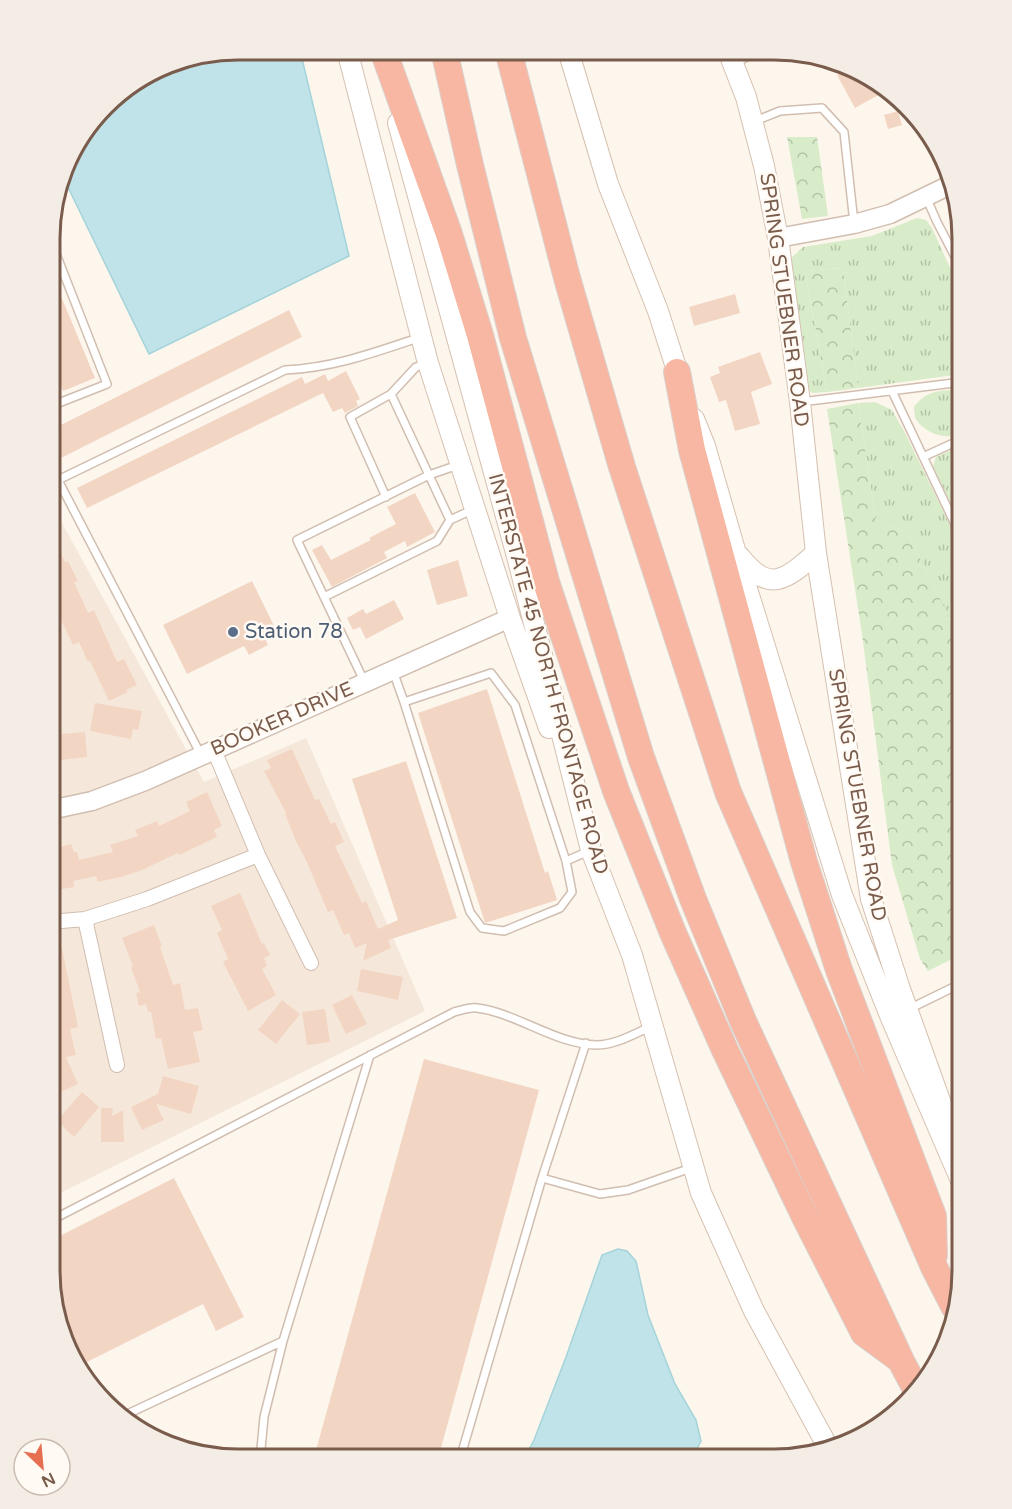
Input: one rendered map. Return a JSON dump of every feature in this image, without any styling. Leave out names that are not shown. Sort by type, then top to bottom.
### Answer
[{"type":"highway","points":[[386,60],[449,234],[480,335],[547,585],[616,790],[673,933],[725,1050],[805,1216],[864,1333],[901,1361]]},
{"type":"highway","points":[[446,60],[513,338],[641,757],[693,899],[743,1021],[912,1383]]},
{"type":"highway","points":[[511,60],[567,278],[622,467],[728,792],[934,1268],[950,1298]]},
{"type":"highway","points":[[677,372],[692,450],[804,862],[839,970],[933,1216],[934,1268]]},
{"type":"main road","points":[[350,60],[428,363],[510,618],[591,850]]},
{"type":"main road","name":"INTERSTATE 45 NORTH FRONTAGE ROAD","points":[[384,60],[398,124],[518,560],[591,850],[632,954],[701,1193],[754,1311],[825,1441]]},
{"type":"main road","points":[[571,60],[608,184],[658,311],[677,372],[705,446],[842,895],[899,1014],[952,1156]]},
{"type":"main road","name":"SPRING STUEBNER ROAD","points":[[732,60],[746,97],[764,166],[778,238],[800,402],[816,553],[871,899],[899,1014],[952,1143]]},
{"type":"main road","points":[[735,550],[752,571],[768,580],[784,577],[802,566],[816,553]]},
{"type":"street","points":[[778,238],[854,224],[890,214],[944,188]]},
{"type":"street","name":"BOOKER DRIVE","points":[[60,808],[92,801],[117,792],[510,618]]},
{"type":"street","points":[[208,752],[311,963]]},
{"type":"street","points":[[60,921],[85,919],[147,900],[258,855]]},
{"type":"street","points":[[85,919],[117,1065]]},
{"type":"lane","points":[[752,122],[780,111],[822,108],[843,132],[854,224]]},
{"type":"lane","points":[[926,197],[952,248]]},
{"type":"lane","points":[[60,264],[107,384],[60,402]]},
{"type":"lane","points":[[60,479],[285,370],[308,369],[344,362],[422,337]]},
{"type":"lane","points":[[386,497],[350,417],[391,394],[416,367],[428,363]]},
{"type":"lane","points":[[800,402],[952,383]]},
{"type":"lane","points":[[892,391],[952,518]]},
{"type":"lane","points":[[391,394],[450,520]]},
{"type":"lane","points":[[923,457],[952,444]]},
{"type":"lane","points":[[365,683],[297,540],[429,475],[460,464]]},
{"type":"lane","points":[[60,484],[208,752]]},
{"type":"lane","points":[[324,597],[438,541],[450,520],[475,509]]},
{"type":"lane","points":[[393,671],[470,912],[482,928],[504,931],[560,908],[572,892],[566,861],[515,705],[491,673],[404,702]]},
{"type":"lane","points":[[566,861],[591,850]]},
{"type":"lane","points":[[899,1014],[952,988]]},
{"type":"lane","points":[[60,1216],[454,1012],[475,1008],[493,1012],[571,1040],[598,1045],[619,1040],[652,1027]]},
{"type":"lane","points":[[463,1449],[542,1178],[586,1043]]},
{"type":"lane","points":[[261,1449],[264,1417],[283,1341],[370,1055]]},
{"type":"lane","points":[[542,1178],[600,1194],[628,1190],[694,1167]]},
{"type":"lane","points":[[131,1412],[283,1341]]},
{"type":"shaded area","points":[[60,519],[204,782],[306,738],[425,1011],[60,1193]]},
{"type":"green space","points":[[787,137],[817,137],[828,216],[802,219]]},
{"type":"green space","points":[[917,218],[926,220],[932,228],[952,272],[952,375],[858,388],[843,268],[805,271],[827,392],[812,393],[804,385],[790,259],[803,247],[872,236]]},
{"type":"green space","points":[[843,268],[858,388],[827,392],[805,271]]},
{"type":"green space","points":[[952,390],[952,436],[930,432],[915,418],[914,407],[919,401],[930,394]]},
{"type":"green space","points":[[875,402],[892,410],[950,525],[952,624],[908,534],[876,520],[858,403]]},
{"type":"green space","points":[[858,403],[876,520],[908,534],[952,624],[952,959],[928,971],[920,959],[892,865],[862,634],[827,409]]},
{"type":"green space","points":[[952,450],[952,506],[933,466],[936,457]]},
{"type":"water","points":[[227,60],[302,60],[349,256],[149,354],[68,186],[84,149],[97,130],[121,104],[149,84],[181,69]]},
{"type":"water","points":[[618,1249],[627,1251],[636,1261],[648,1315],[675,1384],[696,1420],[701,1441],[697,1449],[529,1449],[566,1357],[602,1255]]},
{"type":"building","points":[[842,74],[879,95],[855,108],[837,75]]},
{"type":"building","points":[[898,111],[902,125],[888,129],[884,115]]},
{"type":"building","points":[[60,294],[95,378],[63,391],[60,384]]},
{"type":"building","points":[[735,294],[740,313],[694,326],[689,307]]},
{"type":"building","points":[[289,310],[302,337],[60,458],[60,425]]},
{"type":"building","points":[[760,352],[772,384],[751,392],[760,424],[735,431],[726,400],[719,402],[710,377],[720,373],[718,367]]},
{"type":"building","points":[[346,371],[360,399],[356,401],[358,406],[345,413],[342,408],[333,412],[323,393],[87,508],[77,488],[302,377],[305,384],[325,374],[328,381]]},
{"type":"building","points":[[415,493],[435,532],[407,547],[405,541],[384,552],[387,558],[332,587],[312,550],[322,545],[331,560],[371,540],[369,538],[396,524],[387,507]]},
{"type":"building","points":[[60,551],[78,581],[74,582],[88,613],[94,610],[117,662],[124,659],[137,685],[109,701],[79,642],[73,645],[60,618]]},
{"type":"building","points":[[458,560],[468,596],[437,605],[427,570]]},
{"type":"building","points":[[252,581],[276,630],[264,636],[268,645],[249,655],[244,646],[187,674],[163,625]]},
{"type":"building","points":[[394,600],[404,619],[366,639],[360,627],[353,630],[347,618],[363,609],[366,614]]},
{"type":"building","points":[[487,689],[545,873],[548,871],[557,900],[485,923],[418,713]]},
{"type":"building","points":[[95,703],[142,711],[138,730],[133,729],[131,739],[90,731]]},
{"type":"building","points":[[85,732],[87,757],[60,760],[60,734]]},
{"type":"building","points":[[292,749],[315,800],[319,799],[331,824],[335,822],[344,842],[335,846],[362,903],[366,901],[378,929],[398,920],[352,779],[406,761],[457,918],[388,940],[391,948],[363,961],[367,943],[355,948],[349,933],[344,935],[333,910],[328,912],[286,813],[264,771],[271,768],[267,760]]},
{"type":"building","points":[[207,792],[222,826],[214,830],[217,837],[142,870],[98,882],[96,876],[73,881],[74,887],[60,889],[60,847],[71,844],[79,860],[113,852],[110,845],[138,836],[135,830],[157,821],[159,826],[190,811],[186,802]]},
{"type":"building","points":[[240,893],[262,944],[264,943],[270,955],[264,958],[267,966],[262,969],[276,995],[248,1011],[223,962],[228,959],[217,933],[222,930],[211,906]]},
{"type":"building","points":[[154,925],[173,985],[180,983],[185,1010],[198,1008],[203,1030],[193,1032],[200,1062],[168,1069],[161,1038],[156,1039],[151,1012],[148,1012],[146,1004],[139,1006],[136,993],[140,992],[122,938]]},
{"type":"building","points":[[60,948],[62,948],[78,1027],[70,1029],[76,1055],[66,1057],[78,1084],[60,1092]]},
{"type":"building","points":[[361,969],[403,977],[398,1000],[357,991]]},
{"type":"building","points":[[352,995],[367,1024],[346,1034],[332,1005]]},
{"type":"building","points":[[282,1000],[300,1014],[276,1044],[258,1030]]},
{"type":"building","points":[[325,1009],[330,1042],[307,1045],[302,1012]]},
{"type":"building","points":[[424,1059],[539,1090],[441,1449],[316,1449]]},
{"type":"building","points":[[163,1076],[199,1086],[191,1114],[156,1104],[164,1120],[142,1130],[131,1107],[158,1094]]},
{"type":"building","points":[[82,1092],[99,1107],[74,1137],[60,1124],[60,1118]]},
{"type":"building","points":[[101,1108],[113,1108],[112,1116],[123,1110],[124,1142],[101,1142]]},
{"type":"building","points":[[174,1178],[244,1317],[216,1331],[203,1304],[86,1363],[74,1339],[63,1305],[60,1282],[60,1236]]},
{"type":"place","name":"Station 78","points":[[233,632]]}]
